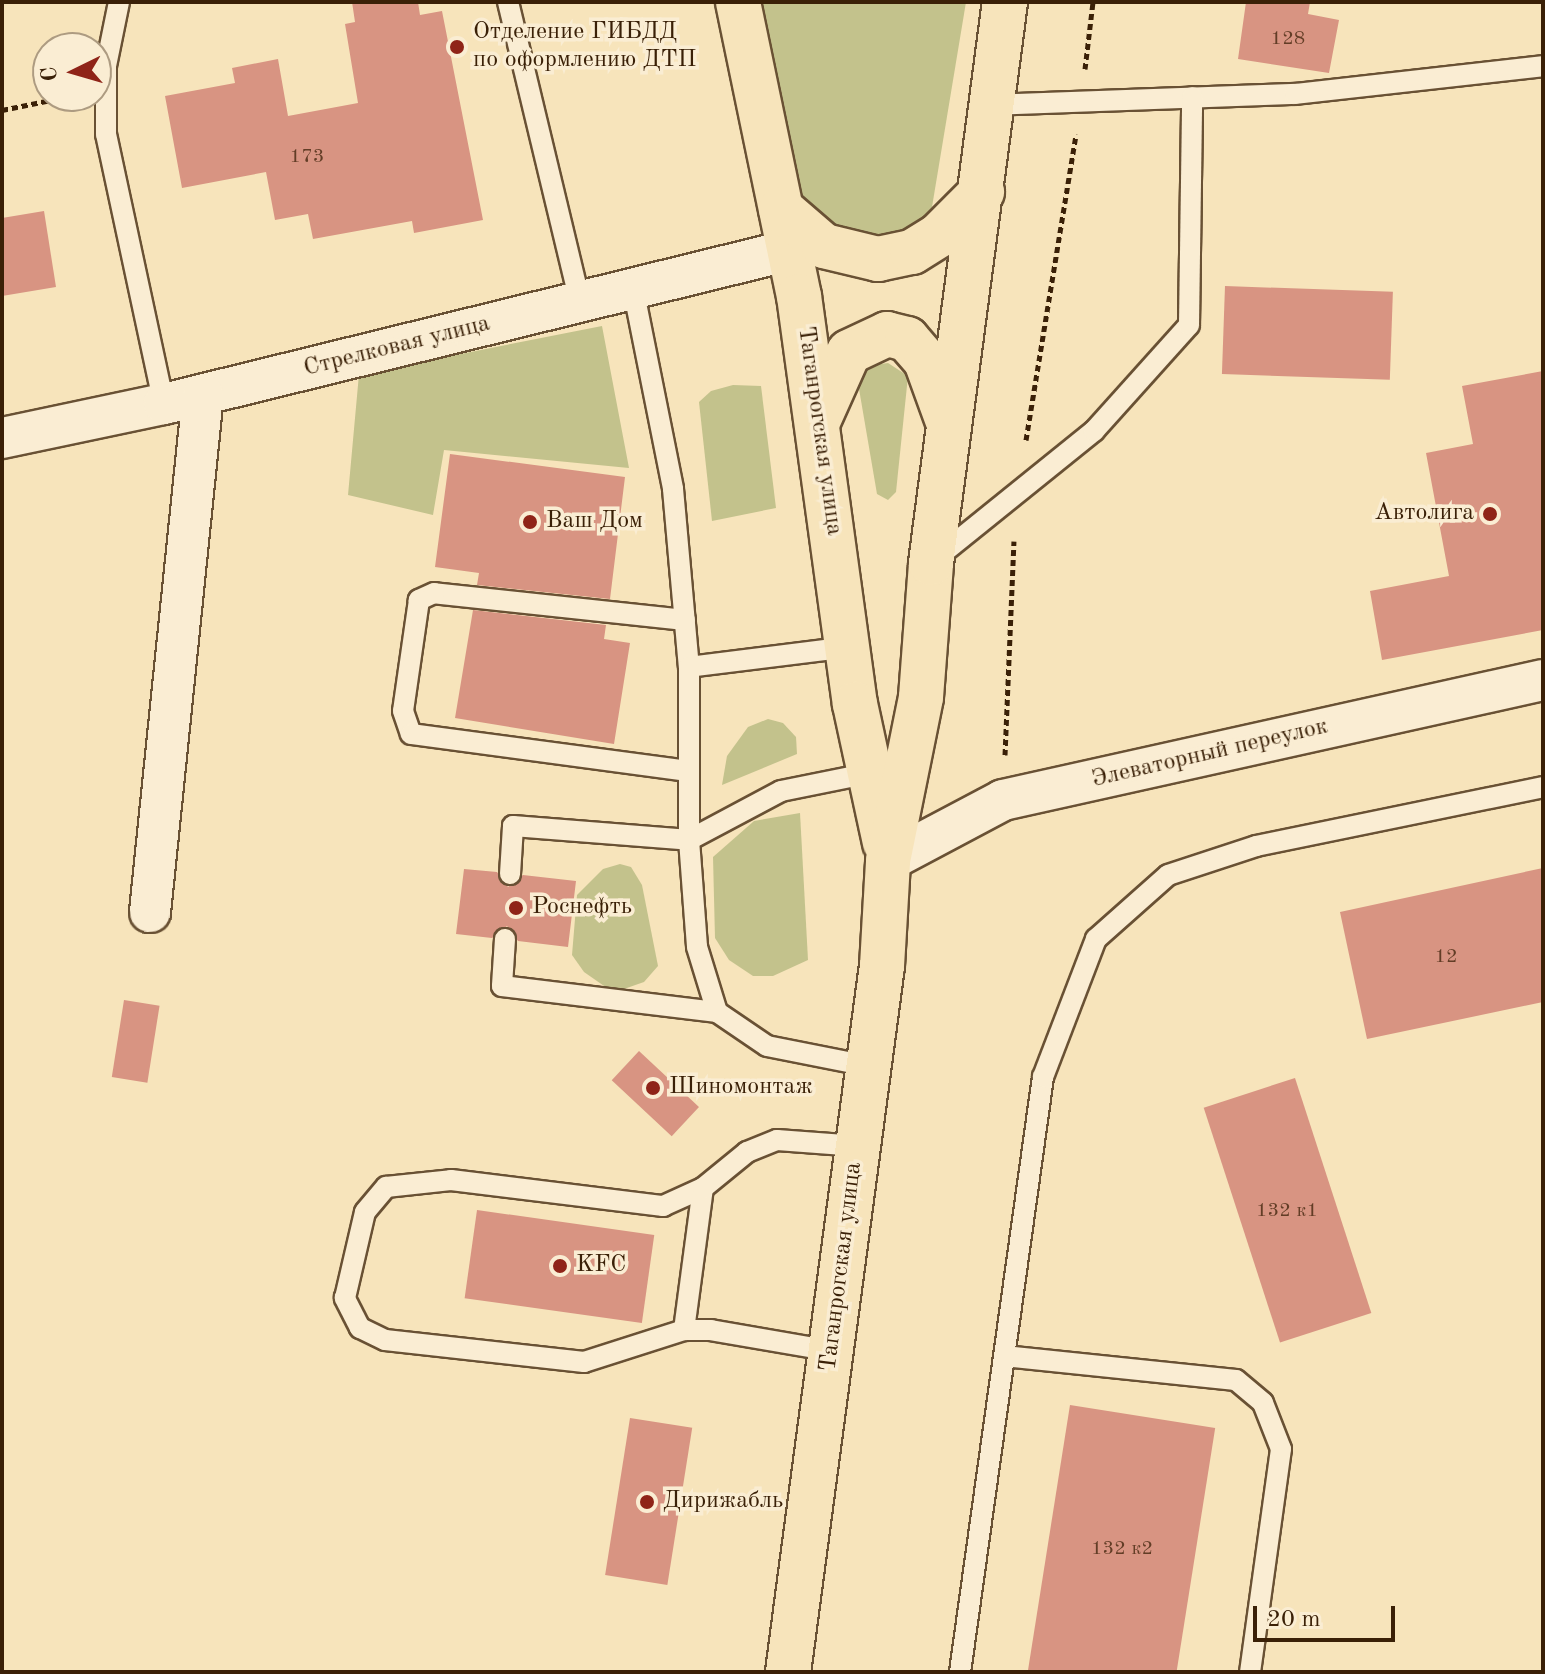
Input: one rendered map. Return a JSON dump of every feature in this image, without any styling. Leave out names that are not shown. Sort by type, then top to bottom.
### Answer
[{"type":"main road","name":"Таганрогская улица","points":[[738,2],[785,229],[819,419],[849,647],[888,861]]},
{"type":"main road","name":"Таганрогская улица","points":[[788,1672],[868,1066],[888,861],[921,697],[931,563],[1005,2]]},
{"type":"main road","points":[[785,229],[853,257],[878,259],[912,252],[939,235],[982,192]]},
{"type":"main road","points":[[819,419],[849,352],[887,334],[907,339],[926,361],[949,425]]},
{"type":"street","name":"Стрелковая улица","points":[[2,438],[203,395],[633,288],[785,229]]},
{"type":"street","points":[[150,912],[203,395]]},
{"type":"street","name":"Элеваторный переулок","points":[[888,861],[1003,800],[1543,680]]},
{"type":"lane","points":[[119,2],[106,66],[106,134],[164,404]]},
{"type":"lane","points":[[508,2],[580,302]]},
{"type":"lane","points":[[992,105],[1295,94],[1543,66]]},
{"type":"lane","points":[[931,563],[1094,431],[1189,325],[1192,97]]},
{"type":"lane","points":[[633,288],[673,489],[689,667],[689,840],[697,947],[717,1012]]},
{"type":"lane","points":[[685,620],[434,593],[419,600],[403,711],[411,734],[688,771]]},
{"type":"lane","points":[[689,667],[849,647]]},
{"type":"lane","points":[[510,874],[513,826],[689,840],[781,791],[870,773]]},
{"type":"lane","points":[[960,1672],[1043,1077],[1096,939],[1168,875],[1256,846],[1543,787]]},
{"type":"lane","points":[[505,939],[502,986],[717,1012],[767,1046],[868,1066]]},
{"type":"lane","points":[[832,1351],[711,1330],[684,1330],[584,1362],[385,1340],[360,1328],[345,1298],[365,1212],[386,1187],[451,1180],[663,1206],[703,1188],[747,1152],[777,1140],[858,1146]]},
{"type":"lane","points":[[684,1330],[703,1188]]},
{"type":"lane","points":[[1004,1356],[1236,1380],[1263,1403],[1281,1449],[1250,1672]]},
{"type":"path","points":[[1003,800],[1016,497],[1082,101],[1093,2]]},
{"type":"path","points":[[2,110],[32,104]]},
{"type":"shaded area","points":[[761,2],[966,2],[932,207],[909,232],[877,245],[814,225],[798,186]]},
{"type":"shaded area","points":[[602,326],[629,468],[444,450],[433,515],[348,495],[359,374]]},
{"type":"shaded area","points":[[888,363],[908,376],[896,492],[888,500],[877,494],[858,383],[866,366]]},
{"type":"shaded area","points":[[733,385],[761,386],[776,508],[712,521],[699,402],[711,391]]},
{"type":"shaded area","points":[[768,719],[783,723],[796,737],[797,754],[722,785],[727,756],[748,727]]},
{"type":"shaded area","points":[[800,813],[808,960],[773,976],[753,976],[729,960],[715,938],[713,857],[754,821]]},
{"type":"shaded area","points":[[620,864],[631,867],[642,885],[658,966],[644,982],[621,990],[607,988],[584,972],[572,955],[577,895],[603,869]]},
{"type":"building","points":[[352,2],[418,2],[420,15],[442,11],[483,220],[414,233],[412,221],[313,239],[308,214],[275,220],[266,172],[182,188],[165,96],[235,83],[232,68],[278,59],[288,116],[358,103],[345,24],[355,22]]},
{"type":"building","points":[[1246,2],[1310,2],[1308,14],[1339,20],[1329,73],[1238,59]]},
{"type":"building","points":[[44,211],[56,287],[2,296],[2,218]]},
{"type":"building","points":[[1225,286],[1393,292],[1390,380],[1222,374]]},
{"type":"building","name":"Автолига","points":[[1543,371],[1543,630],[1382,660],[1370,591],[1449,576],[1426,453],[1473,444],[1462,386]]},
{"type":"building","name":"Ваш Дом","points":[[450,454],[625,477],[610,599],[477,585],[479,573],[435,567]]},
{"type":"building","points":[[473,610],[606,625],[604,639],[630,643],[614,744],[455,718]]},
{"type":"building","points":[[1543,868],[1543,1002],[1367,1039],[1340,912]]},
{"type":"building","name":"Роснефть","points":[[464,869],[497,872],[508,887],[523,875],[576,881],[568,947],[518,941],[507,926],[492,938],[456,934]]},
{"type":"building","points":[[124,1000],[160,1006],[147,1083],[112,1077]]},
{"type":"building","points":[[639,1051],[699,1107],[672,1136],[612,1080]]},
{"type":"building","points":[[1295,1078],[1371,1313],[1280,1343],[1204,1108]]},
{"type":"building","name":"KFC","points":[[477,1210],[654,1235],[642,1323],[465,1298]]},
{"type":"building","points":[[1070,1405],[1215,1428],[1177,1672],[1028,1672]]},
{"type":"building","name":"Дирижабль","points":[[630,1418],[692,1428],[667,1585],[605,1575]]},
{"type":"place","name":"Отделение ГИБДД по оформлению ДТП","points":[[457,47]]},
{"type":"place","name":"Автолига","points":[[1490,514]]},
{"type":"place","name":"Ваш Дом","points":[[530,522]]},
{"type":"place","name":"Роснефть","points":[[516,908]]},
{"type":"place","name":"Шиномонтаж","points":[[653,1088]]},
{"type":"place","name":"KFC","points":[[560,1266]]},
{"type":"place","name":"Дирижабль","points":[[647,1502]]}]
